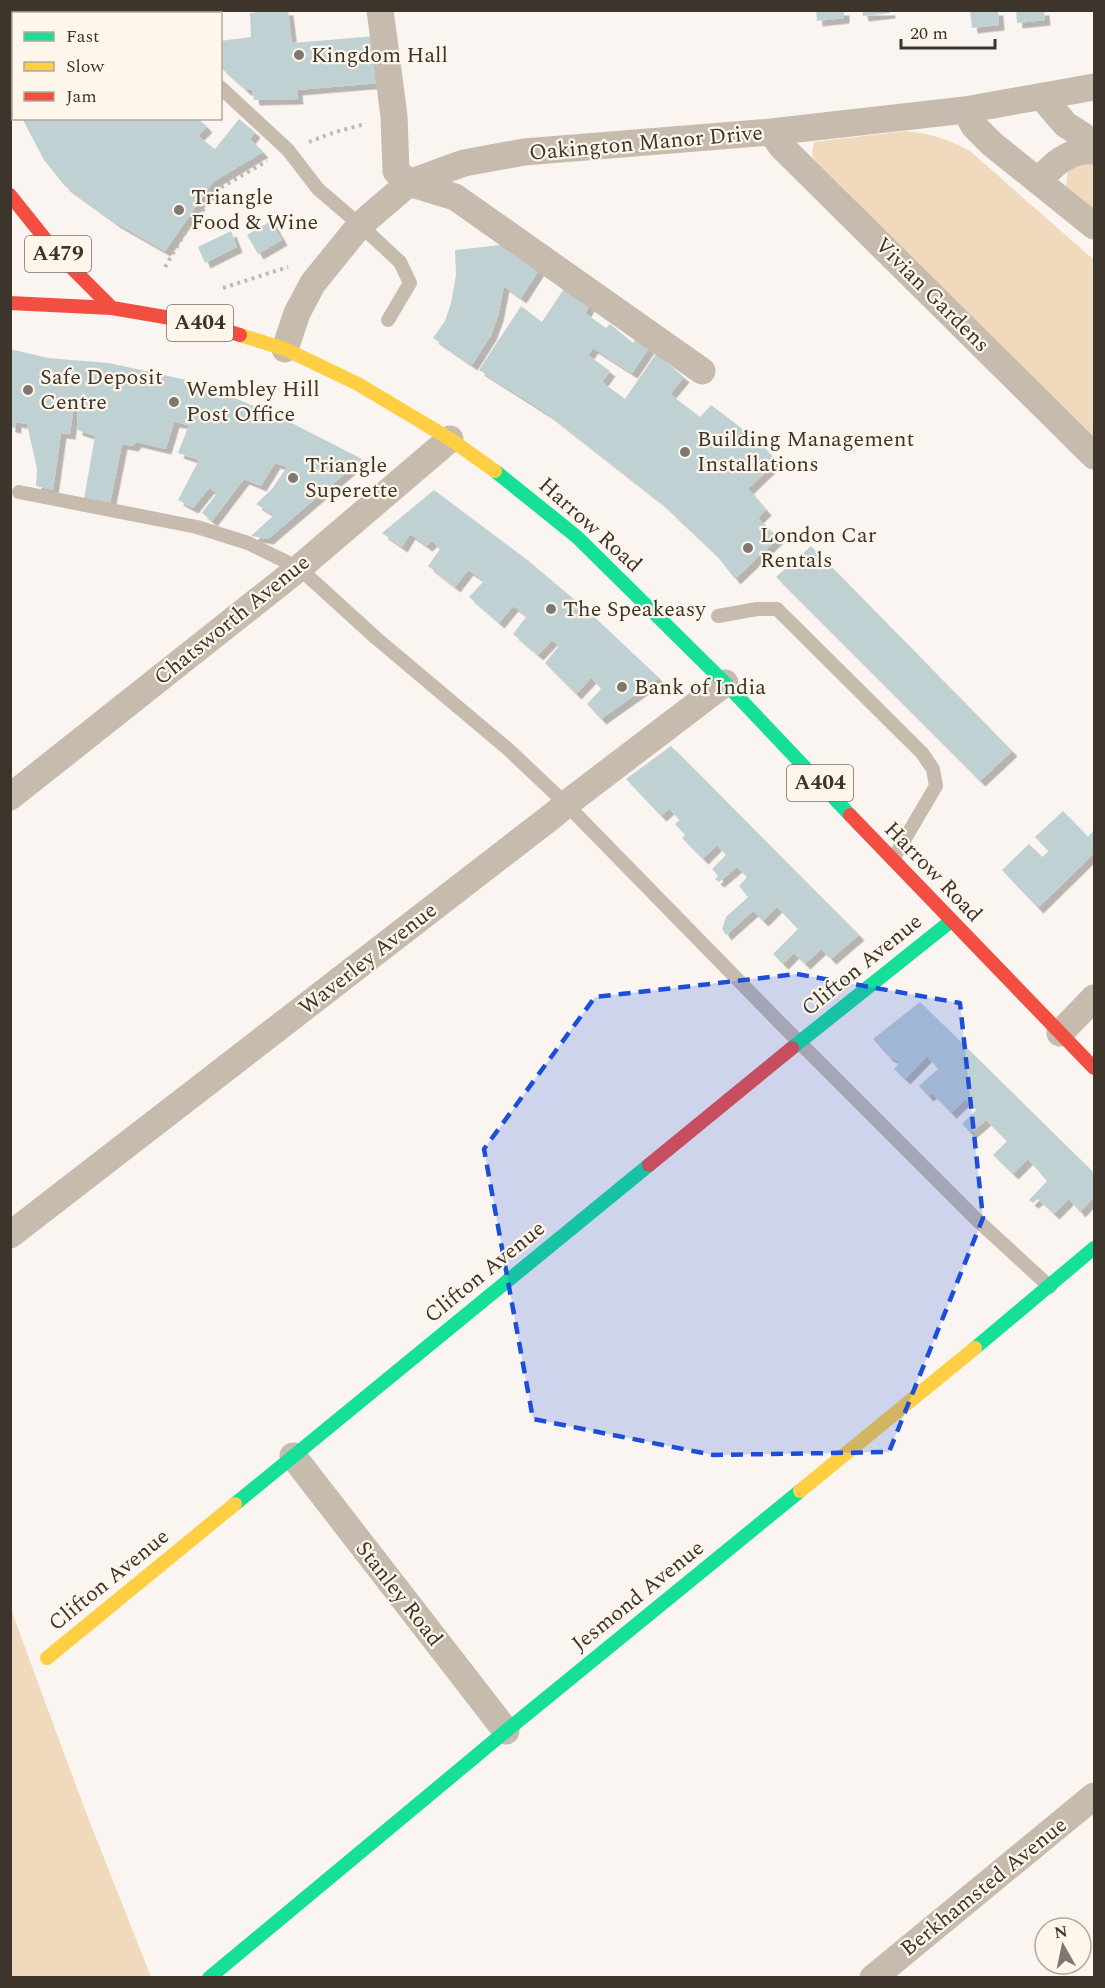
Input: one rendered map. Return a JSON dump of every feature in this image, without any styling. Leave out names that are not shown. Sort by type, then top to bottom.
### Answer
[{"type":"street","points":[[380,10],[394,116],[396,171],[409,183],[455,197],[702,371]]},
{"type":"street","name":"Oakington Manor Drive","points":[[285,349],[297,313],[313,283],[360,225],[409,183],[464,163],[524,152],[771,132],[965,110],[1095,87]]},
{"type":"street","points":[[1042,97],[1065,124],[1095,144]]},
{"type":"street","points":[[965,110],[974,126],[992,144],[1095,226]]},
{"type":"street","name":"Vivian Gardens","points":[[771,132],[782,147],[1095,456]]},
{"type":"street","points":[[1038,181],[1066,155],[1086,150],[1095,151]]},
{"type":"street","name":"A479","points":[[10,195],[54,250],[112,308]]},
{"type":"street","name":"Harrow Road","points":[[10,303],[112,308],[200,324],[285,349],[358,384],[450,439],[494,470],[577,537],[725,682],[892,860],[1095,1068]]},
{"type":"street","name":"Chatsworth Avenue","points":[[10,797],[299,568],[450,439]]},
{"type":"street","name":"Waverley Avenue","points":[[10,1235],[725,682]]},
{"type":"street","name":"Clifton Avenue","points":[[47,1658],[799,1042],[951,921]]},
{"type":"street","points":[[1060,1033],[1095,998]]},
{"type":"street","name":"Jesmond Avenue","points":[[209,1977],[1095,1248]]},
{"type":"street","name":"Stanley Road","points":[[293,1456],[506,1731]]},
{"type":"street","name":"Berkhamsted Avenue","points":[[873,1977],[1095,1796]]},
{"type":"lane","points":[[222,89],[288,150],[318,189],[400,262],[410,283],[388,320]]},
{"type":"lane","points":[[19,492],[197,527],[248,543],[299,568],[376,638],[509,750],[566,804],[976,1219],[1050,1287]]},
{"type":"lane","points":[[718,616],[757,609],[777,609],[922,753],[933,768],[936,786],[892,860]]},
{"type":"path","points":[[223,288],[339,251]]},
{"type":"highlighted area","points":[[797,974],[960,1003],[983,1218],[889,1452],[713,1455],[533,1419],[484,1149],[595,997]]},
{"type":"shaded area","points":[[905,131],[939,137],[970,151],[1094,260],[1094,442],[818,167],[812,155],[814,142]]},
{"type":"shaded area","points":[[1086,161],[1094,164],[1094,209],[1066,186],[1068,168]]},
{"type":"shaded area","points":[[10,1607],[85,1810],[151,1977],[11,1977]]},
{"type":"building","name":"Kingdom Hall","points":[[288,10],[292,43],[376,36],[380,83],[297,90],[298,99],[254,100],[252,89],[246,90],[222,69],[222,41],[251,37],[250,13]]},
{"type":"building","points":[[816,10],[844,10],[844,18],[817,21]]},
{"type":"building","points":[[862,10],[890,10],[890,13],[863,16]]},
{"type":"building","points":[[970,10],[998,10],[999,25],[972,28]]},
{"type":"building","points":[[1016,10],[1044,10],[1045,20],[1017,23]]},
{"type":"building","points":[[10,46],[12,46],[12,88]]},
{"type":"building","points":[[239,119],[255,132],[250,139],[263,152],[213,182],[165,251],[116,223],[65,186],[44,160],[23,120],[200,120],[207,127],[198,136],[215,149]]},
{"type":"building","points":[[271,221],[282,240],[258,254],[247,235]]},
{"type":"building","points":[[231,231],[237,247],[205,263],[198,247]]},
{"type":"building","points":[[519,243],[544,262],[521,298],[504,286],[498,316],[491,335],[472,365],[433,338],[445,321],[451,303],[456,275],[455,250]]},
{"type":"building","points":[[565,287],[591,303],[585,313],[606,328],[610,324],[633,343],[635,339],[649,348],[632,373],[593,348],[588,355],[610,371],[602,382],[625,399],[656,354],[684,377],[670,394],[700,417],[711,405],[757,440],[777,461],[748,489],[766,510],[758,518],[778,538],[735,579],[718,557],[659,501],[548,414],[479,370],[521,306],[542,322]]},
{"type":"building","points":[[10,349],[48,358],[109,363],[196,382],[278,416],[362,459],[268,539],[251,536],[274,515],[256,504],[272,489],[287,467],[275,463],[261,486],[244,479],[212,521],[202,513],[217,493],[209,488],[193,508],[178,500],[199,460],[178,453],[189,425],[174,422],[166,449],[136,442],[133,446],[122,444],[110,504],[84,499],[95,436],[77,430],[78,405],[74,405],[70,434],[61,433],[53,490],[36,486],[37,469],[27,424],[16,422],[16,428],[10,427]]},
{"type":"building","points":[[434,490],[530,562],[590,613],[659,678],[601,719],[587,704],[601,689],[591,678],[576,694],[545,663],[559,646],[552,640],[538,655],[513,634],[527,616],[513,606],[499,623],[469,597],[484,581],[468,570],[455,587],[428,566],[440,549],[432,541],[427,546],[410,534],[402,547],[382,533]]},
{"type":"building","points":[[811,546],[1012,751],[980,781],[776,577]]},
{"type":"building","points":[[671,746],[859,935],[831,959],[821,949],[805,964],[794,953],[783,964],[773,954],[798,929],[777,907],[763,921],[753,911],[726,935],[722,929],[726,917],[748,897],[739,886],[747,877],[737,867],[719,882],[715,879],[718,876],[712,869],[726,855],[717,845],[703,859],[682,838],[685,835],[675,824],[680,820],[669,809],[661,816],[626,779]]},
{"type":"building","points":[[1063,811],[1088,837],[1094,830],[1094,853],[1038,908],[1002,870],[1029,844],[1042,857],[1049,851],[1035,837]]},
{"type":"building","points":[[920,1002],[1094,1173],[1094,1197],[1080,1212],[1069,1199],[1054,1214],[1038,1199],[1033,1203],[1029,1200],[1047,1181],[1028,1159],[1013,1174],[993,1155],[1007,1141],[986,1120],[971,1133],[962,1124],[976,1110],[966,1099],[951,1113],[932,1093],[928,1096],[919,1086],[938,1069],[927,1056],[905,1079],[894,1069],[900,1062],[888,1056],[873,1039]]},
{"type":"traffic: fast","points":[[495,471],[577,537],[725,683],[850,815]]},
{"type":"traffic: fast","points":[[792,1048],[951,921]]},
{"type":"traffic: fast","points":[[235,1504],[649,1165]]},
{"type":"traffic: fast","points":[[975,1348],[1094,1248]]},
{"type":"traffic: fast","points":[[209,1978],[800,1491]]},
{"type":"traffic: slow","points":[[240,335],[285,349],[358,384],[450,439],[495,471]]},
{"type":"traffic: slow","points":[[800,1491],[975,1348]]},
{"type":"traffic: slow","points":[[47,1658],[235,1504]]},
{"type":"traffic: jam","points":[[10,195],[54,250],[112,308]]},
{"type":"traffic: jam","points":[[10,303],[112,308],[200,323],[240,335]]},
{"type":"traffic: jam","points":[[850,815],[1094,1068]]},
{"type":"traffic: jam","points":[[649,1165],[792,1048]]},
{"type":"place","name":"Kingdom Hall","points":[[299,55]]},
{"type":"place","name":"Triangle Food & Wine","points":[[179,210]]},
{"type":"place","name":"Safe Deposit Centre","points":[[28,390]]},
{"type":"place","name":"Wembley Hill Post Office","points":[[174,402]]},
{"type":"place","name":"Building Management Installations","points":[[685,452]]},
{"type":"place","name":"Triangle Superette","points":[[293,478]]},
{"type":"place","name":"London Car Rentals","points":[[748,548]]},
{"type":"place","name":"The Speakeasy","points":[[551,609]]},
{"type":"place","name":"Bank of India","points":[[622,687]]}]
